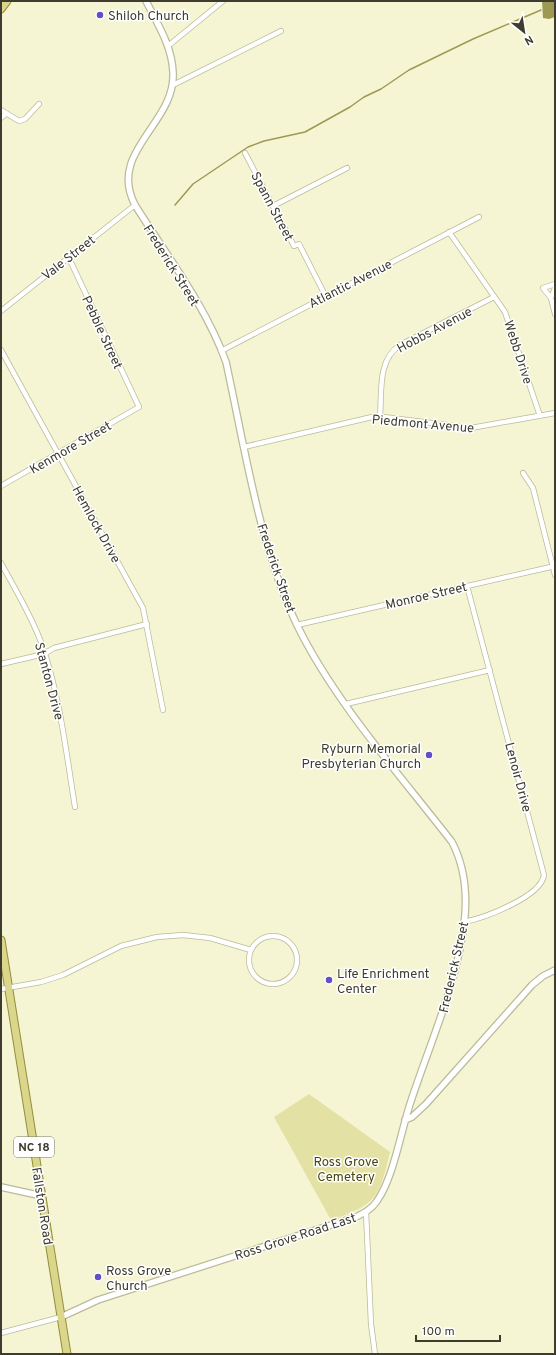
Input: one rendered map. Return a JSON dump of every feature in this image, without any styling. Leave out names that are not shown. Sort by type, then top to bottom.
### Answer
[{"type":"main road","points":[[1,9],[7,1]]},
{"type":"main road","name":"Fallston Road","points":[[1,940],[5,988],[42,1196],[67,1354]]},
{"type":"street","name":"Frederick Street","points":[[146,1],[168,46],[174,71],[173,85],[162,111],[129,166],[128,186],[135,205],[207,320],[221,351],[260,514],[273,561],[297,625],[312,653],[346,704],[452,842],[458,853],[465,877],[464,922],[448,996],[405,1120]]},
{"type":"street","points":[[168,46],[223,1]]},
{"type":"street","points":[[173,85],[281,31]]},
{"type":"street","points":[[1,110],[15,120],[21,121],[39,104]]},
{"type":"street","points":[[1,118],[6,114]]},
{"type":"street","name":"Spann Street","points":[[245,153],[294,246],[299,244],[325,295]]},
{"type":"street","points":[[273,206],[347,168]]},
{"type":"street","name":"Vale Street","points":[[1,310],[135,205]]},
{"type":"street","name":"Atlantic Avenue","points":[[221,351],[325,295],[479,217]]},
{"type":"street","name":"Webb Drive","points":[[449,232],[509,320],[540,416]]},
{"type":"street","name":"Pebble Street","points":[[68,256],[138,407]]},
{"type":"street","points":[[555,284],[543,288],[551,298],[555,314]]},
{"type":"street","points":[[551,298],[555,288]]},
{"type":"street","name":"Hobbs Avenue","points":[[380,417],[384,366],[389,355],[400,345],[494,297]]},
{"type":"street","name":"Hemlock Drive","points":[[1,350],[138,597],[148,624],[163,710]]},
{"type":"street","name":"Kenmore Street","points":[[1,486],[138,407]]},
{"type":"street","name":"Piedmont Avenue","points":[[244,446],[360,419],[380,417],[471,428],[555,413]]},
{"type":"street","points":[[523,473],[533,488],[554,566],[555,575]]},
{"type":"street","name":"Stanton Drive","points":[[1,563],[39,638],[58,699],[75,807]]},
{"type":"street","name":"Monroe Street","points":[[297,625],[554,566]]},
{"type":"street","name":"Lenoir Drive","points":[[464,922],[484,918],[534,892],[542,883],[544,875],[468,586]]},
{"type":"street","points":[[1,664],[44,654],[54,648],[148,624]]},
{"type":"street","points":[[346,704],[490,670]]},
{"type":"street","points":[[5,988],[63,975],[121,946],[157,937],[183,935],[210,938],[250,950]]},
{"type":"street","points":[[269,936],[281,938],[291,944],[295,951],[296,966],[287,980],[272,984],[264,983],[252,973],[248,958],[250,950],[261,939],[269,936]]},
{"type":"street","points":[[405,1120],[412,1117],[426,1104],[532,986],[543,976],[555,970]]},
{"type":"street","name":"Ross Grove Road East","points":[[61,1317],[98,1300],[366,1212],[377,1202],[384,1189],[405,1120]]},
{"type":"street","points":[[1,1186],[42,1196]]},
{"type":"street","points":[[366,1212],[371,1324],[375,1354]]},
{"type":"street","points":[[1,1333],[61,1317]]},
{"type":"green space","name":"Ross Grove Cemetery","points":[[309,1094],[390,1152],[382,1180],[373,1198],[358,1210],[331,1220],[274,1117]]},
{"type":"shaded area","points":[[542,1],[555,1],[555,17],[549,19],[543,18]]},
{"type":"waterway","points":[[175,205],[193,184],[248,147],[264,141],[305,132],[350,107],[364,97],[381,89],[409,70],[473,39],[541,10]]},
{"type":"place","name":"Shiloh Church","points":[[100,15]]},
{"type":"place","name":"Ryburn Memorial Presbyterian Church","points":[[429,755]]},
{"type":"place","name":"Life Enrichment Center","points":[[329,980]]},
{"type":"place","name":"Ross Grove Church","points":[[98,1277]]}]
